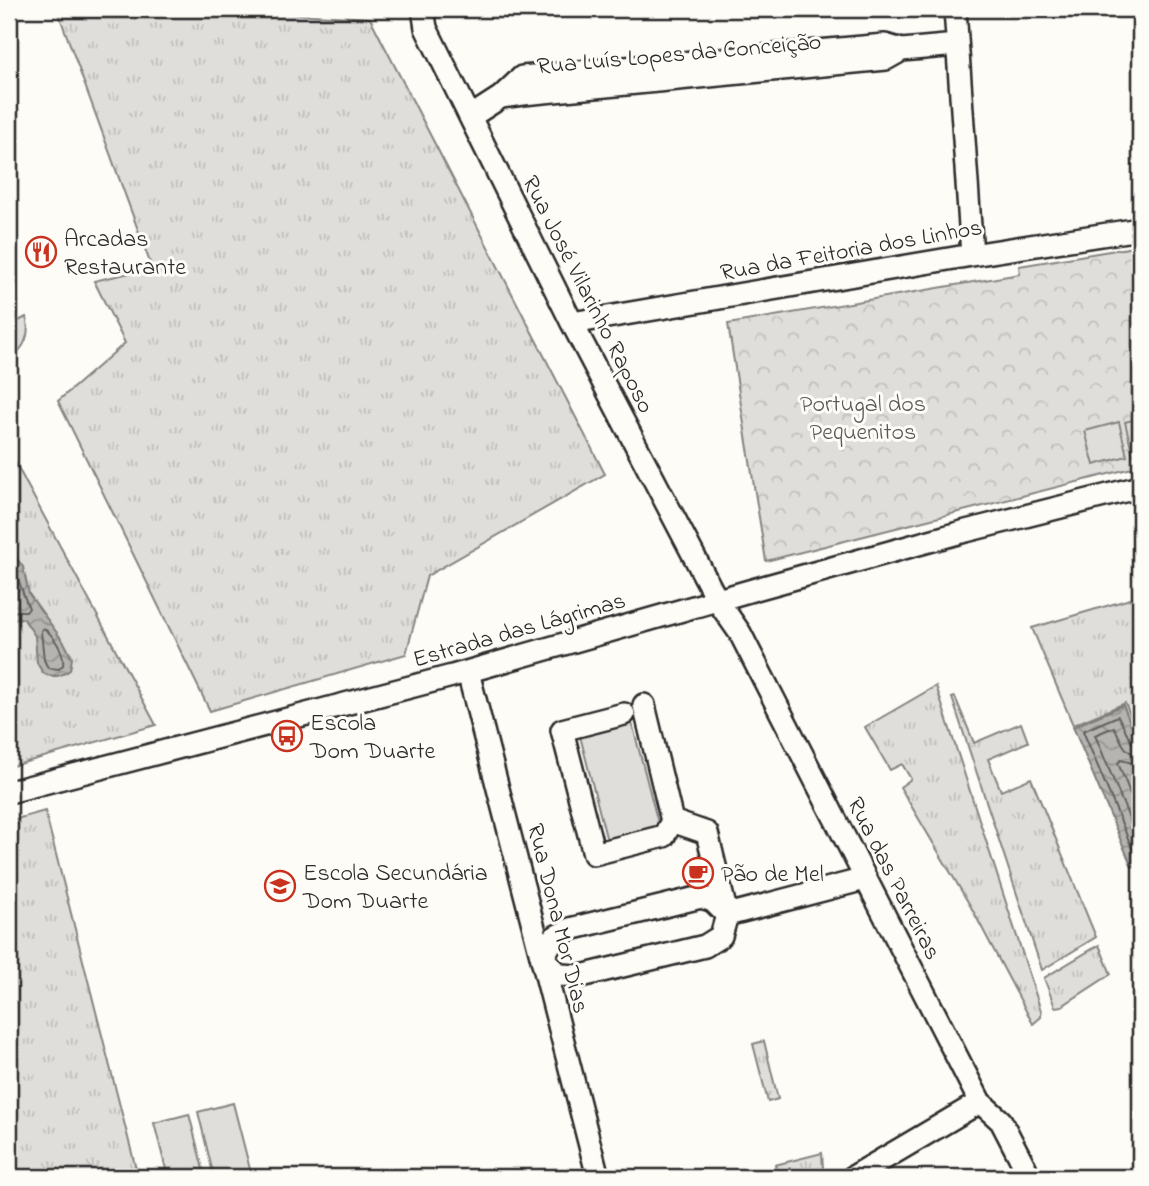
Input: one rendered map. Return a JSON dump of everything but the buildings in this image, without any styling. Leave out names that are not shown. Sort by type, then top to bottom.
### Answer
[{"type":"street","name":"Rua José Vilarinho Raposo","points":[[423,9],[426,28],[572,323],[717,600]]},
{"type":"street","points":[[955,9],[972,255]]},
{"type":"street","name":"Rua Luís Lopes da Conceição","points":[[470,117],[501,97],[523,93],[886,60],[902,50],[957,45]]},
{"type":"street","name":"Rua da Feitoria dos Linhos","points":[[572,323],[1140,229]]},
{"type":"street","name":"Estrada das Lágrimas","points":[[9,792],[468,671],[717,600],[1140,487]]},
{"type":"street","name":"Rua das Parreiras","points":[[717,600],[740,633],[980,1102],[1001,1121],[1030,1177]]},
{"type":"street","name":"Rua Dona Mor Dias","points":[[468,671],[598,1177]]},
{"type":"street","points":[[624,714],[562,730],[594,854],[664,836],[672,821],[643,705]]},
{"type":"street","points":[[672,821],[707,833],[727,915],[721,936],[705,946],[581,976],[560,975],[542,958],[555,937],[570,929],[701,897],[713,901],[727,915]]},
{"type":"street","points":[[727,915],[865,879]]},
{"type":"street","points":[[853,1177],[980,1102]]},
{"type":"green space","points":[[57,9],[197,9],[370,18],[605,474],[427,576],[406,654],[210,711],[58,401],[125,343],[94,281],[152,268]]},
{"type":"green space","name":"Portugal dos Pequenitos","points":[[1140,246],[1140,466],[766,561],[728,324],[1020,274],[1019,266]]},
{"type":"green space","points":[[26,317],[26,340],[20,350],[10,358],[9,326]]},
{"type":"green space","points":[[1140,418],[1140,453],[1133,455],[1125,422]]},
{"type":"green space","points":[[1119,422],[1127,456],[1094,465],[1085,431]]},
{"type":"green space","points":[[9,451],[156,725],[9,767]]},
{"type":"green space","points":[[1140,596],[1140,739],[1125,703],[1073,725],[1032,628]]},
{"type":"green space","points":[[936,686],[1041,1011],[1041,1017],[1033,1024],[971,907],[900,787],[911,779],[902,764],[890,770],[865,727]]},
{"type":"green space","points":[[955,697],[974,743],[1021,723],[1028,742],[988,759],[1001,791],[1031,778],[1096,937],[1042,970],[952,698]]},
{"type":"green space","points":[[632,723],[659,827],[607,841],[580,736]]},
{"type":"green space","points":[[45,811],[138,1177],[9,1177],[9,821]]},
{"type":"green space","points":[[1099,945],[1111,974],[1062,1006],[1055,1007],[1044,978]]},
{"type":"green space","points":[[764,1041],[778,1099],[768,1102],[753,1044]]},
{"type":"green space","points":[[233,1103],[252,1177],[214,1177],[198,1112]]},
{"type":"green space","points":[[189,1114],[205,1177],[168,1177],[154,1123]]},
{"type":"green space","points":[[822,1153],[823,1168],[817,1177],[778,1177],[775,1165]]},
{"type":"water","points":[[9,548],[23,567],[29,594],[72,658],[70,670],[63,674],[54,676],[43,673],[37,663],[35,636],[24,619],[18,618],[9,624]]},
{"type":"water","points":[[1123,705],[1140,746],[1140,864],[1132,867],[1073,727]]},
{"type":"place","name":"Arcadas Restaurante","points":[[41,252]]},
{"type":"place","name":"Escola Dom Duarte","points":[[287,736]]},
{"type":"place","name":"Pão de Mel","points":[[698,873]]},
{"type":"place","name":"Escola Secundária Dom Duarte","points":[[280,886]]}]
